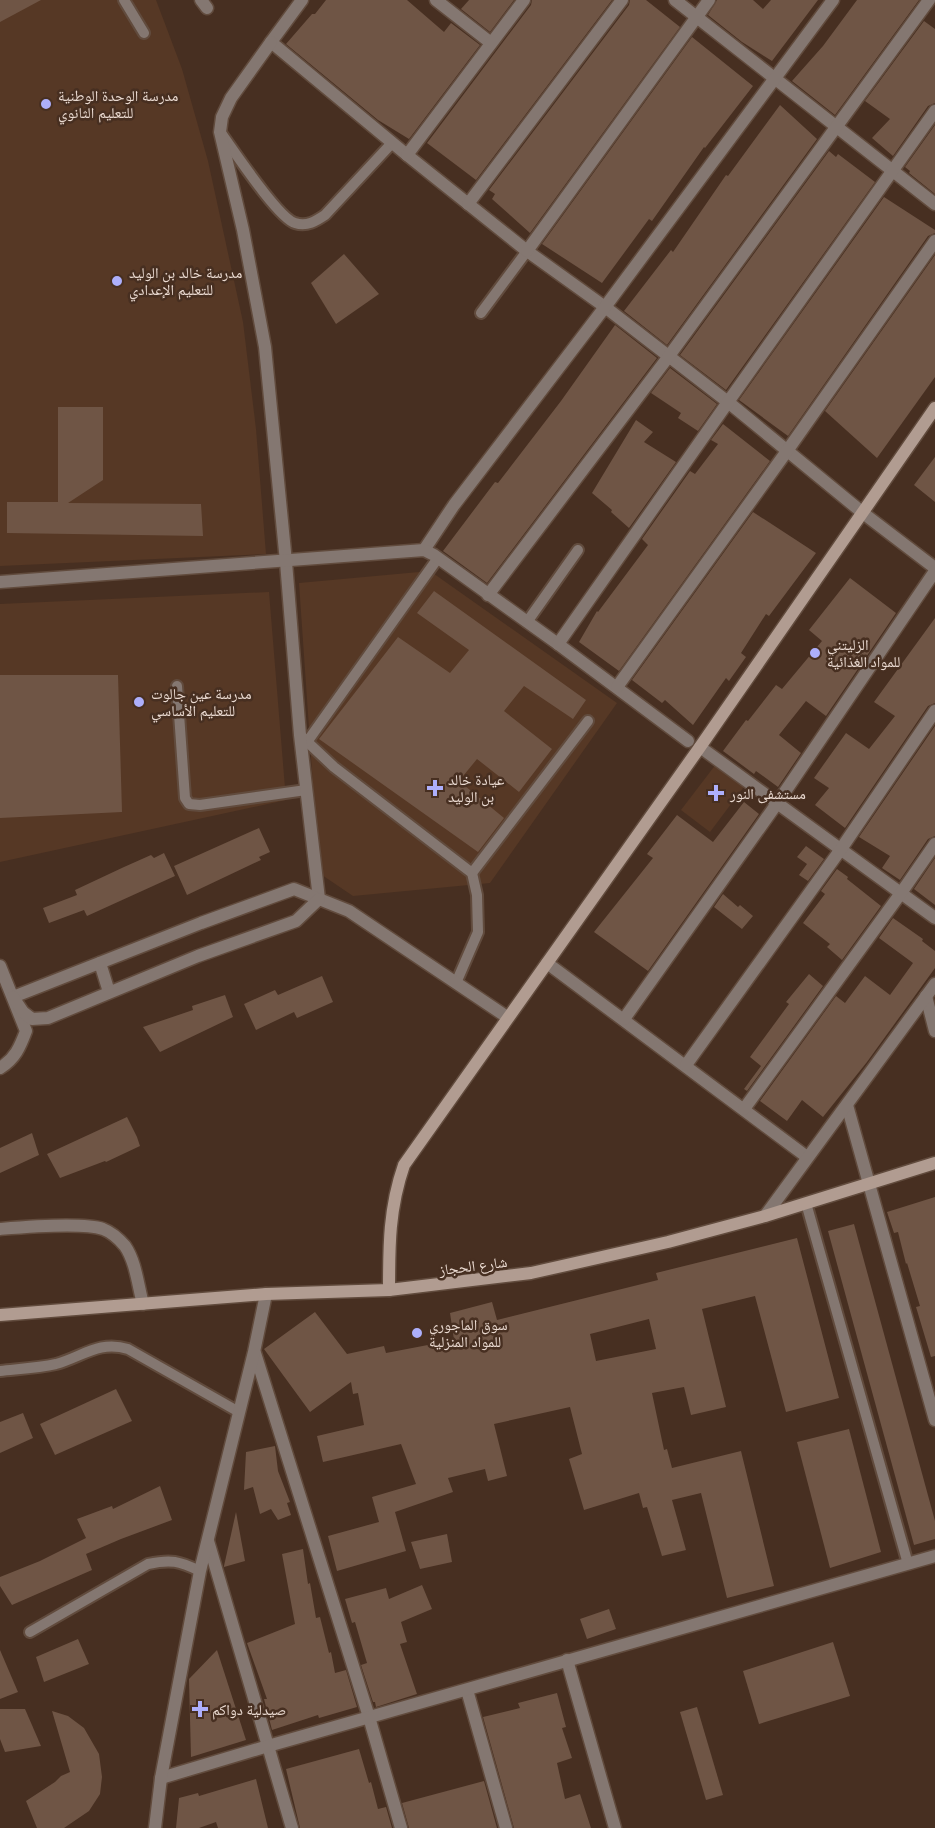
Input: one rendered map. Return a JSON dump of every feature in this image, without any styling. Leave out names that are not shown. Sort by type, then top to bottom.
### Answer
[{"type":"street","points":[[302,0],[231,98],[222,117],[220,132],[243,230],[265,347],[318,899]]},
{"type":"street","points":[[407,155],[524,0]]},
{"type":"street","points":[[468,204],[622,0]]},
{"type":"street","points":[[675,0],[935,204]]},
{"type":"street","points":[[527,250],[709,0]]},
{"type":"street","points":[[423,550],[454,505],[605,307],[833,0]]},
{"type":"street","points":[[488,595],[669,357],[929,0]]},
{"type":"street","points":[[440,1],[491,43]]},
{"type":"street","points":[[271,42],[468,204],[728,402],[935,570],[778,802],[624,1019]]},
{"type":"street","points":[[558,644],[935,111]]},
{"type":"street","points":[[617,687],[788,451],[935,241]]},
{"type":"street","points":[[389,1290],[391,1213],[396,1186],[404,1165],[547,963],[694,744],[863,513],[935,408]]},
{"type":"street","points":[[0,582],[423,550],[438,558],[694,744],[778,802],[935,918]]},
{"type":"street","points":[[686,1065],[841,849],[935,711]]},
{"type":"street","points":[[744,1109],[902,893],[935,844]]},
{"type":"street","points":[[13,997],[294,889],[349,910],[507,1017]]},
{"type":"street","points":[[13,997],[23,1012],[32,1019],[38,1020],[198,956],[296,921],[318,899]]},
{"type":"street","points":[[100,963],[109,992]]},
{"type":"street","points":[[547,963],[807,1157]]},
{"type":"street","points":[[0,966],[26,1031],[19,1050],[9,1063],[0,1068]]},
{"type":"street","points":[[765,1216],[935,984]]},
{"type":"street","points":[[926,996],[935,1029]]},
{"type":"street","points":[[847,1105],[935,1420]]},
{"type":"street","name":"شارع الحجاز","points":[[0,1315],[266,1294],[389,1290],[531,1273],[668,1242],[765,1216],[935,1163]]},
{"type":"street","points":[[0,1228],[83,1226],[102,1229],[126,1247],[132,1260],[143,1304]]},
{"type":"street","points":[[155,1828],[161,1779],[200,1571],[255,1352],[266,1294]]},
{"type":"street","points":[[255,1352],[369,1717],[401,1828]]},
{"type":"street","points":[[208,1539],[292,1828]]},
{"type":"street","points":[[161,1779],[567,1660],[935,1557]]},
{"type":"street","points":[[567,1660],[615,1828]]},
{"type":"street","points":[[467,1690],[506,1828]]},
{"type":"lane","points":[[124,0],[144,33]]},
{"type":"lane","points":[[220,132],[278,211],[294,223],[306,225],[325,214],[392,143]]},
{"type":"lane","points":[[481,313],[527,250]]},
{"type":"lane","points":[[527,622],[578,550]]},
{"type":"lane","points":[[438,558],[304,739],[334,767],[472,873],[477,895],[478,932],[456,983]]},
{"type":"lane","points":[[177,686],[185,798],[189,804],[200,805],[306,790]]},
{"type":"lane","points":[[472,873],[588,721]]},
{"type":"lane","points":[[806,1203],[908,1564]]},
{"type":"lane","points":[[0,1371],[57,1364],[86,1351],[110,1346],[120,1347],[128,1349],[239,1412]]},
{"type":"lane","points":[[30,1632],[148,1564],[165,1560],[182,1562],[200,1571]]},
{"type":"shaded area","name":"مدرسة خالد بن الوليد للتعليم الإعدادي","points":[[0,0],[156,0],[182,69],[208,161],[243,322],[256,429],[266,554],[0,566]]},
{"type":"shaded area","name":"عيادة خالد بن الوليد","points":[[430,571],[617,703],[490,883],[353,896],[319,873],[299,583]]},
{"type":"shaded area","name":"مدرسة عين جالوت للتعليم الأساسي","points":[[269,592],[286,800],[0,862],[0,604]]},
{"type":"shaded area","name":"مستشفى النور","points":[[723,755],[752,776],[710,832],[681,810]]},
{"type":"building","points":[[0,0],[41,0],[0,22]]},
{"type":"building","points":[[326,0],[407,0],[444,32],[451,23],[480,45],[409,139],[378,120],[286,44]]},
{"type":"building","points":[[469,0],[514,0],[490,32],[461,9]]},
{"type":"building","points":[[532,0],[612,0],[476,180],[427,143],[531,5]]},
{"type":"building","points":[[630,0],[646,0],[680,27],[530,233],[492,199],[495,194],[489,190],[629,5]]},
{"type":"building","points":[[717,0],[753,0],[763,9],[771,0],[818,0],[772,61],[742,42],[708,15]]},
{"type":"building","points":[[857,0],[919,0],[835,115],[792,81],[823,46]]},
{"type":"building","points":[[924,21],[935,29],[935,103],[928,106],[893,156],[872,138],[890,119],[865,101]]},
{"type":"building","points":[[692,37],[753,86],[704,147],[652,221],[649,219],[602,283],[542,244]]},
{"type":"building","points":[[780,105],[817,139],[667,345],[624,311],[671,250],[673,252],[726,175],[728,176]]},
{"type":"building","points":[[935,125],[935,194],[905,167]]},
{"type":"building","points":[[829,151],[836,157],[838,154],[875,182],[726,390],[680,355]]},
{"type":"building","points":[[884,197],[935,230],[935,233],[928,236],[788,436],[739,400]]},
{"type":"building","points":[[344,254],[379,294],[336,324],[311,283]]},
{"type":"building","points":[[935,255],[935,377],[877,458],[825,411]]},
{"type":"building","points":[[615,325],[657,358],[487,583],[443,551],[561,401]]},
{"type":"building","points":[[670,368],[717,404],[698,431],[678,418],[681,413],[651,393]]},
{"type":"building","points":[[58,407],[103,407],[103,480],[68,503],[201,504],[203,536],[7,533],[7,502],[58,502]]},
{"type":"building","points":[[636,420],[653,432],[644,442],[676,462],[629,528],[592,493]]},
{"type":"building","points":[[723,424],[770,461],[619,671],[579,642],[597,611],[648,545],[642,539],[690,471],[695,474],[718,444],[711,440]]},
{"type":"building","points":[[935,457],[935,502],[914,485]]},
{"type":"building","points":[[753,512],[816,553],[769,616],[766,614],[741,653],[746,657],[729,681],[726,678],[693,725],[665,700],[662,703],[632,680]]},
{"type":"building","points":[[850,578],[896,613],[826,716],[806,701],[779,735],[801,753],[778,787],[756,771],[754,774],[723,751],[776,685],[782,689],[822,641],[809,630]]},
{"type":"building","points":[[434,591],[586,700],[573,719],[524,686],[504,711],[552,749],[519,792],[477,759],[459,781],[504,818],[478,852],[319,739],[398,637],[450,673],[469,650],[417,613]]},
{"type":"building","points":[[935,618],[935,703],[928,706],[845,828],[815,805],[829,788],[814,778],[846,733],[869,749],[895,716],[874,702]]},
{"type":"building","name":"مدرسة عين جالوت للتعليم الأساسي","points":[[0,675],[118,675],[122,812],[0,818]]},
{"type":"building","points":[[935,726],[935,836],[928,839],[900,880],[882,868],[890,856],[859,837]]},
{"type":"building","points":[[744,802],[759,814],[648,971],[594,932],[653,858],[647,854],[677,815],[713,842]]},
{"type":"building","points":[[259,828],[270,852],[259,857],[261,860],[187,895],[174,866]]},
{"type":"building","points":[[806,846],[824,859],[808,881],[799,875],[807,864],[797,857]]},
{"type":"building","points":[[164,853],[175,876],[87,916],[84,910],[49,923],[43,908],[77,895],[75,890],[124,867],[151,855],[154,858]]},
{"type":"building","points":[[935,858],[935,905],[914,889]]},
{"type":"building","points":[[837,869],[881,906],[842,960],[827,947],[830,944],[803,923],[825,894],[821,891]]},
{"type":"building","points":[[723,894],[753,916],[742,929],[714,907]]},
{"type":"building","points":[[893,918],[923,939],[922,941],[935,951],[935,968],[867,1062],[823,1117],[802,1100],[787,1121],[760,1101],[836,996],[845,1003],[865,976],[890,995],[913,963],[879,938]]},
{"type":"building","points":[[809,974],[823,986],[747,1091],[744,1089],[761,1066],[750,1057],[789,1004],[786,1002]]},
{"type":"building","points":[[322,976],[333,1002],[297,1018],[294,1012],[256,1030],[244,1004],[275,990],[278,995]]},
{"type":"building","points":[[225,995],[233,1017],[160,1052],[143,1027],[193,1010],[192,1006]]},
{"type":"building","points":[[127,1117],[140,1146],[106,1162],[60,1178],[47,1154]]},
{"type":"building","points":[[32,1133],[39,1155],[0,1173],[0,1148]]},
{"type":"building","points":[[935,1197],[935,1356],[931,1357],[916,1307],[920,1306],[898,1232],[894,1233],[887,1212]]},
{"type":"building","points":[[854,1224],[935,1521],[935,1539],[914,1545],[828,1231]]},
{"type":"building","points":[[797,1238],[839,1398],[786,1412],[755,1296],[702,1309],[726,1407],[691,1415],[684,1387],[652,1393],[664,1450],[667,1449],[672,1468],[741,1451],[774,1586],[727,1598],[701,1493],[672,1500],[686,1550],[662,1556],[647,1507],[643,1508],[639,1493],[584,1510],[569,1459],[582,1454],[570,1407],[494,1424],[507,1476],[488,1481],[485,1469],[448,1478],[453,1492],[395,1512],[406,1551],[337,1571],[328,1536],[379,1522],[372,1497],[416,1484],[401,1444],[323,1462],[317,1436],[364,1425],[358,1393],[353,1394],[351,1382],[310,1412],[264,1349],[315,1312],[347,1354],[384,1346],[386,1353],[454,1340],[450,1313],[492,1302],[497,1320],[658,1280],[656,1273]],"holes":[[[649,1319],[656,1349],[596,1361],[590,1334]]]},
{"type":"building","points":[[116,1389],[132,1421],[55,1455],[40,1424]]},
{"type":"building","points":[[23,1413],[33,1438],[0,1453],[0,1422]]},
{"type":"building","points":[[849,1429],[881,1552],[830,1568],[797,1442]]},
{"type":"building","points":[[275,1446],[278,1471],[290,1502],[287,1503],[291,1515],[278,1520],[271,1509],[260,1514],[253,1487],[244,1490],[246,1452]]},
{"type":"building","points":[[160,1486],[172,1520],[86,1554],[92,1570],[12,1605],[0,1586],[0,1577],[40,1561],[86,1538],[77,1519],[112,1506],[113,1509]]},
{"type":"building","points":[[236,1512],[245,1561],[224,1567],[224,1566]]},
{"type":"building","points":[[447,1534],[452,1562],[420,1569],[411,1542]]},
{"type":"building","points":[[303,1549],[316,1618],[320,1617],[335,1673],[346,1670],[357,1707],[319,1718],[318,1715],[272,1730],[264,1699],[267,1699],[247,1643],[295,1624],[282,1554]]},
{"type":"building","points":[[422,1585],[432,1609],[401,1622],[407,1642],[400,1644],[417,1694],[376,1707],[361,1665],[367,1663],[355,1622],[352,1623],[345,1599],[386,1588],[389,1599]]},
{"type":"building","points":[[609,1609],[616,1629],[587,1639],[580,1619]]},
{"type":"building","points":[[78,1639],[89,1664],[44,1682],[36,1657]]},
{"type":"building","points":[[833,1642],[850,1696],[759,1724],[743,1671]]},
{"type":"building","points":[[0,1650],[18,1692],[0,1699]]},
{"type":"building","points":[[217,1650],[246,1740],[191,1757],[189,1679]]},
{"type":"building","points":[[557,1693],[566,1727],[562,1728],[572,1758],[557,1763],[565,1799],[580,1794],[591,1828],[514,1828],[483,1717],[520,1708],[518,1703]]},
{"type":"building","points":[[697,1707],[723,1795],[706,1800],[680,1712]]},
{"type":"building","points":[[0,1709],[25,1709],[41,1746],[5,1752],[0,1739]]},
{"type":"building","points":[[52,1711],[68,1716],[84,1728],[99,1754],[102,1777],[100,1794],[89,1811],[64,1828],[37,1828],[26,1801],[70,1772]]},
{"type":"building","points":[[359,1749],[378,1809],[386,1807],[392,1828],[300,1828],[286,1769]]},
{"type":"building","points":[[256,1779],[268,1828],[218,1828],[216,1822],[199,1828],[176,1828],[179,1798],[198,1793],[199,1796]]},
{"type":"building","points":[[484,1781],[497,1828],[409,1828],[402,1803]]},
{"type":"place","name":"مدرسة الوحدة الوطنية للتعليم الثانوي","points":[[46,104]]},
{"type":"place","name":"مدرسة خالد بن الوليد للتعليم الإعدادي","points":[[117,281]]},
{"type":"place","name":"الزليتني للمواد الغذائية","points":[[815,653]]},
{"type":"place","name":"مدرسة عين جالوت للتعليم الأساسي","points":[[139,702]]},
{"type":"place","name":"عيادة خالد بن الوليد","points":[[435,788]]},
{"type":"place","name":"مستشفى النور","points":[[716,793]]},
{"type":"place","name":"سوق الماجوري للمواد المنزلية","points":[[417,1333]]},
{"type":"place","name":"صيدلية دواكم","points":[[200,1709]]}]
